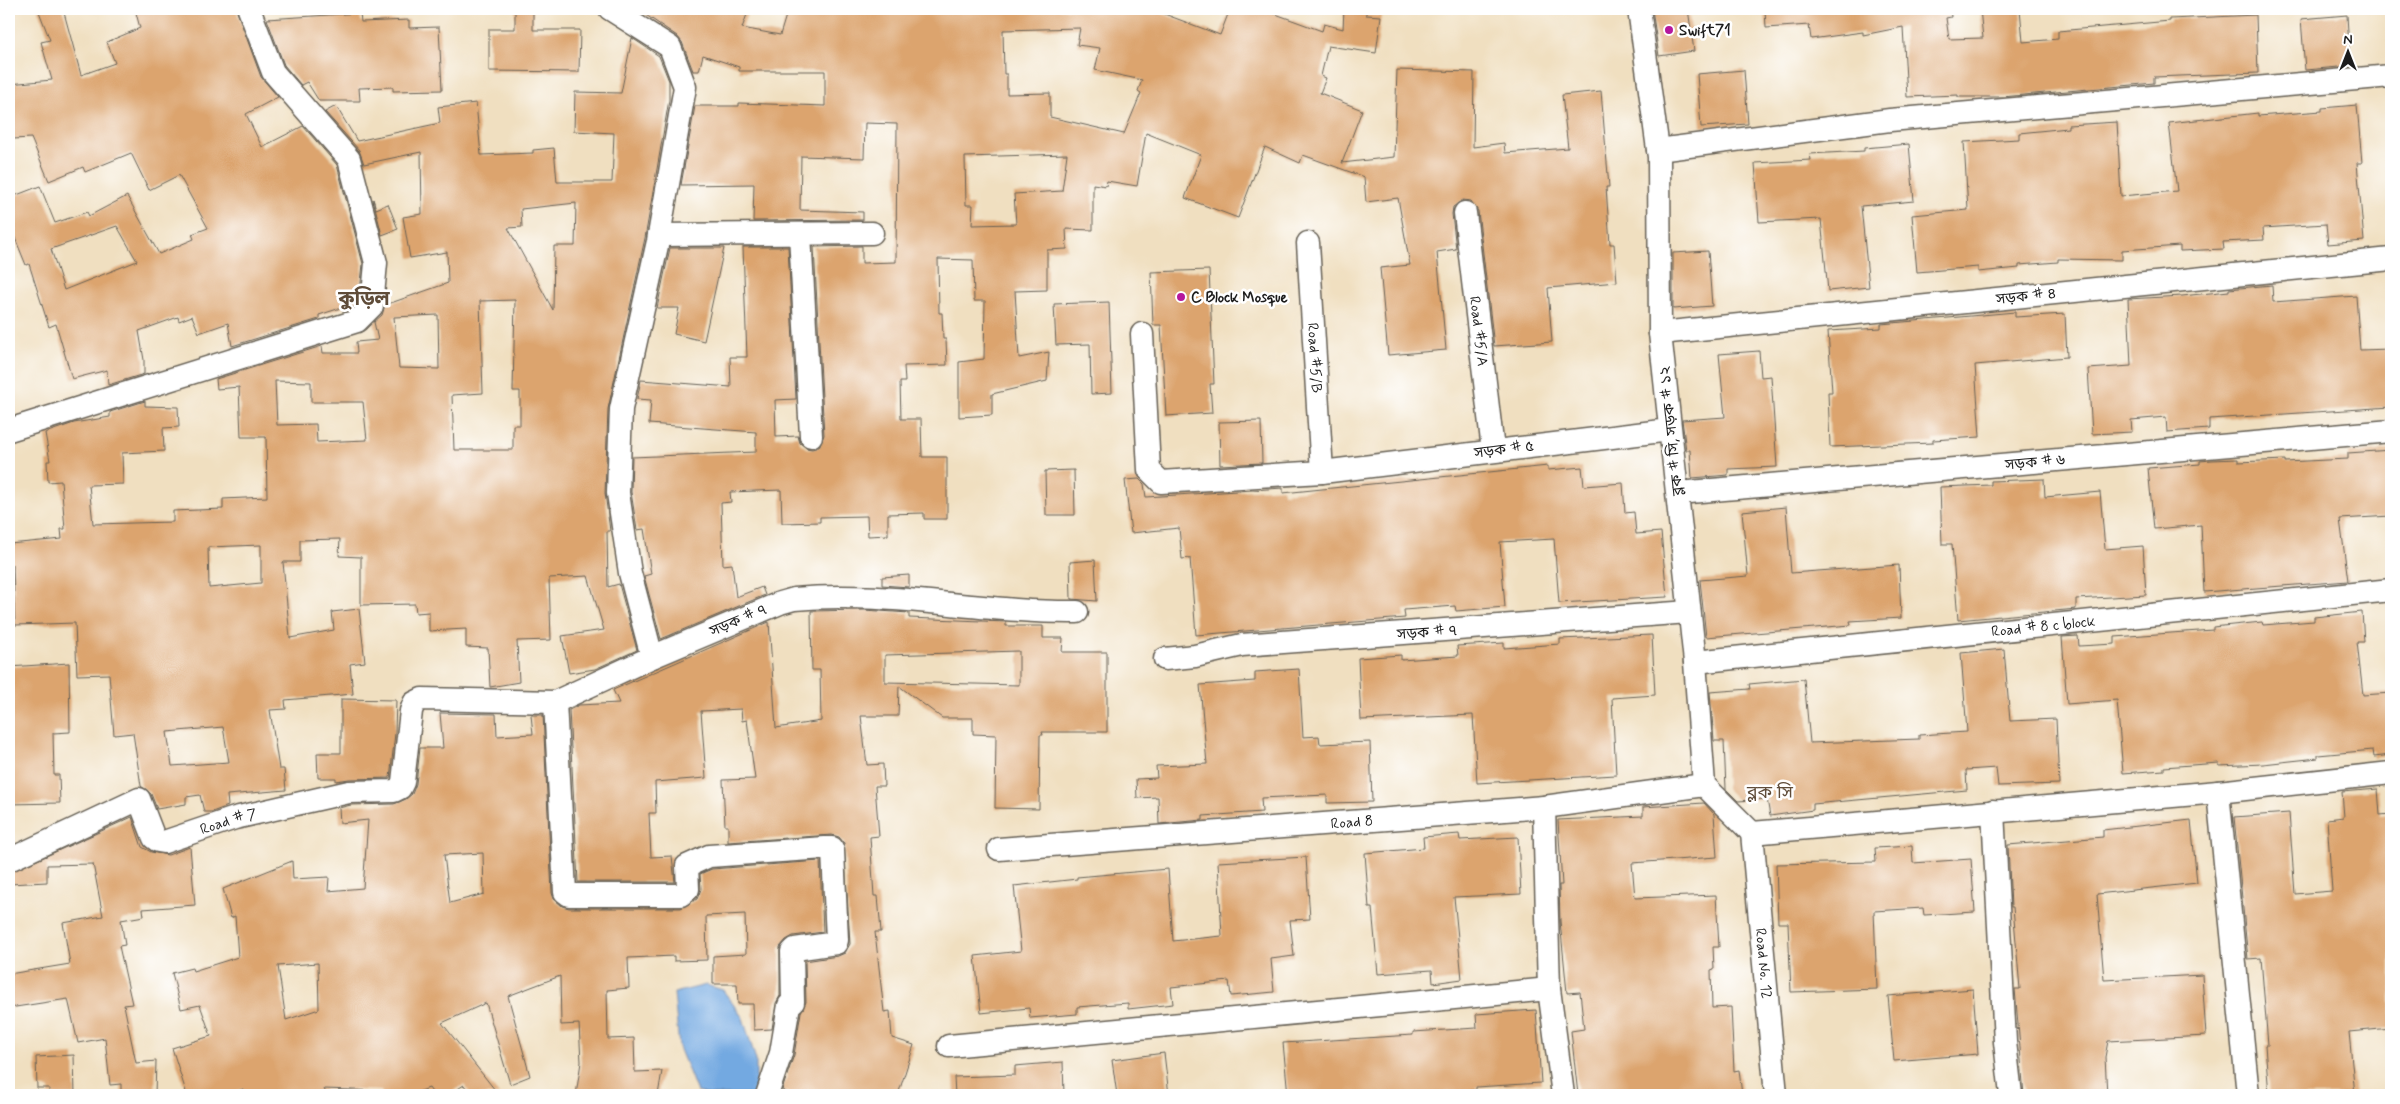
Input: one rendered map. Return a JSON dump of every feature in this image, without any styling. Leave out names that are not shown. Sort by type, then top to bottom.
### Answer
[{"type":"street","points":[[9,430],[357,321],[372,306],[376,263],[349,159],[273,72],[249,9]]},
{"type":"street","points":[[610,9],[670,47],[685,87],[659,235],[621,409],[618,493],[630,573],[652,657]]},
{"type":"street","name":"ব্লক # সি, সড়ক # ১২","points":[[1639,9],[1658,150],[1660,333],[1695,662],[1704,785]]},
{"type":"street","points":[[1658,150],[1890,120],[2391,76]]},
{"type":"street","name":"Road #5/A","points":[[1465,213],[1493,450]]},
{"type":"street","points":[[659,235],[872,233]]},
{"type":"street","points":[[800,234],[810,436]]},
{"type":"street","name":"Road #5/B","points":[[1308,243],[1330,470]]},
{"type":"street","name":"সড়ক # ৪","points":[[1660,333],[2391,259]]},
{"type":"street","name":"সড়ক # ৫","points":[[1142,334],[1148,470],[1161,482],[1330,470],[1670,430]]},
{"type":"street","name":"সড়ক # ৬","points":[[1678,493],[2391,431]]},
{"type":"street","name":"Road # 8 c block","points":[[1695,662],[2391,590]]},
{"type":"street","name":"সড়ক # ৭","points":[[414,703],[422,698],[555,702],[652,657],[780,602],[794,599],[889,598],[1032,612],[1076,612]]},
{"type":"street","name":"সড়ক # ৭","points":[[1165,659],[1195,656],[1242,645],[1689,612]]},
{"type":"street","points":[[555,702],[565,892],[569,895],[681,895],[688,889],[687,866],[709,856],[832,848],[837,940],[836,943],[794,948],[792,952],[793,1002],[788,1008],[781,1053],[767,1095]]},
{"type":"street","name":"Road # 7","points":[[9,860],[139,799],[154,838],[158,842],[164,842],[235,818],[349,792],[394,791],[400,788],[403,782],[406,743],[414,703]]},
{"type":"street","points":[[1704,785],[1752,833],[2218,792],[2391,773]]},
{"type":"street","name":"Road 8","points":[[999,849],[1544,807],[1704,785]]},
{"type":"street","points":[[2218,792],[2248,1095]]},
{"type":"street","points":[[1544,807],[1549,989],[1562,1095]]},
{"type":"street","points":[[1993,811],[2005,1042],[2011,1095]]},
{"type":"street","name":"Road No. 12","points":[[1752,833],[1776,1095]]},
{"type":"street","points":[[950,1046],[1549,989]]},
{"type":"water","points":[[706,985],[723,990],[743,1018],[756,1060],[756,1095],[710,1095],[697,1092],[679,1047],[674,993]]},
{"type":"building","points":[[38,9],[63,9],[81,75],[115,63],[107,42],[140,28],[135,9],[236,9],[261,77],[278,97],[246,114],[262,147],[303,126],[337,165],[363,264],[359,300],[356,303],[319,315],[319,319],[232,346],[228,323],[199,333],[192,316],[179,321],[178,317],[139,331],[144,360],[144,374],[108,385],[107,370],[72,379],[56,324],[49,327],[29,264],[26,265],[13,233],[9,235],[9,198],[40,186],[55,223],[87,212],[89,216],[127,196],[159,254],[194,239],[192,234],[208,228],[179,175],[149,190],[131,153],[85,172],[83,167],[49,181],[31,138],[13,139],[9,84],[52,80],[41,42],[50,40]],"holes":[[[117,226],[137,261],[64,290],[51,249]]]},
{"type":"building","points":[[515,9],[533,9],[533,30],[580,30],[579,72],[489,71],[489,29],[515,29]]},
{"type":"building","points":[[637,9],[749,9],[742,28],[780,35],[788,9],[1160,9],[1159,12],[1220,35],[1230,9],[1262,9],[1322,31],[1324,24],[1343,29],[1344,9],[1366,9],[1366,15],[1381,16],[1376,53],[1328,46],[1321,76],[1326,78],[1320,93],[1362,110],[1342,163],[1394,157],[1397,70],[1474,72],[1473,147],[1504,143],[1505,153],[1568,148],[1562,95],[1601,91],[1609,187],[1606,187],[1610,244],[1614,244],[1617,282],[1548,288],[1552,342],[1494,346],[1478,211],[1471,201],[1463,200],[1453,207],[1452,214],[1456,249],[1437,252],[1446,350],[1388,355],[1380,268],[1410,265],[1398,198],[1366,202],[1364,177],[1303,155],[1300,163],[1265,147],[1238,218],[1185,198],[1201,155],[1146,133],[1137,186],[1107,181],[1106,186],[1093,184],[1093,230],[1066,229],[1067,249],[1047,250],[1047,290],[1015,291],[1019,358],[1049,352],[1047,381],[992,394],[992,415],[959,417],[959,362],[984,359],[985,301],[974,301],[973,260],[938,259],[939,313],[942,313],[943,339],[946,339],[947,365],[904,366],[905,382],[900,382],[901,419],[921,419],[922,457],[947,457],[947,519],[924,519],[924,513],[888,514],[888,535],[868,536],[867,516],[820,517],[820,522],[782,523],[781,490],[730,492],[731,502],[721,503],[723,565],[732,564],[736,597],[762,587],[765,595],[661,639],[644,576],[651,574],[644,529],[637,530],[631,492],[632,457],[756,452],[756,432],[649,424],[651,400],[637,399],[641,380],[731,387],[730,357],[747,357],[743,247],[788,247],[796,399],[775,400],[776,437],[798,436],[800,443],[806,448],[819,447],[824,435],[814,247],[862,246],[862,263],[896,262],[897,124],[865,123],[864,158],[801,156],[800,210],[863,212],[863,220],[753,221],[754,184],[681,185],[695,106],[739,106],[739,103],[825,106],[825,71],[739,71],[739,67],[703,55],[699,71],[693,71],[682,42],[677,36]],"holes":[[[1080,28],[1077,45],[1100,48],[1095,70],[1142,80],[1138,91],[1141,93],[1124,134],[1050,117],[1050,93],[1007,94],[1007,74],[1004,74],[1003,30]],[[1067,154],[1062,191],[1014,194],[1016,224],[972,225],[973,205],[966,205],[965,157]]]},
{"type":"building","name":"Swift71","points":[[1652,9],[1688,9],[1694,51],[1659,56]]},
{"type":"building","points":[[1765,9],[1950,9],[1951,17],[1946,18],[1949,39],[1983,38],[1980,9],[2020,9],[2023,42],[2058,39],[2058,31],[2170,21],[2170,19],[2256,15],[2258,73],[2154,77],[2154,83],[2002,97],[1958,97],[1958,95],[1907,97],[1903,27],[1863,35],[1863,32],[1811,39],[1809,25],[1766,28]]},
{"type":"building","points":[[360,13],[361,22],[409,20],[409,28],[439,27],[442,90],[393,91],[393,87],[359,88],[360,101],[319,101],[307,82],[301,85],[284,65],[267,19]]},
{"type":"building","points":[[2347,15],[2350,66],[2305,70],[2301,19]]},
{"type":"building","points":[[632,38],[659,56],[669,81],[669,100],[645,238],[608,409],[605,493],[610,531],[607,531],[608,587],[619,584],[637,650],[595,669],[569,673],[562,636],[604,630],[588,576],[549,578],[551,640],[517,641],[519,682],[490,687],[488,648],[466,647],[466,629],[429,631],[429,612],[416,613],[415,604],[361,605],[361,557],[339,556],[340,539],[300,540],[300,562],[283,562],[290,638],[334,630],[332,612],[359,609],[365,662],[350,664],[353,694],[285,700],[286,709],[270,710],[279,769],[284,769],[286,790],[227,795],[228,806],[212,812],[204,812],[200,795],[186,797],[186,804],[157,809],[151,794],[141,786],[133,733],[114,735],[109,674],[77,675],[75,623],[15,625],[13,565],[9,565],[9,544],[62,539],[61,529],[65,529],[61,481],[48,482],[47,461],[50,461],[45,433],[74,423],[110,417],[110,412],[145,401],[145,406],[178,407],[179,427],[163,428],[164,451],[122,453],[123,484],[89,485],[93,524],[173,522],[173,511],[223,509],[223,499],[267,497],[266,437],[241,437],[239,387],[217,389],[216,379],[322,346],[323,353],[357,353],[356,342],[378,340],[374,322],[382,315],[385,305],[448,283],[447,252],[410,258],[403,217],[422,214],[421,152],[364,164],[359,150],[325,112],[336,106],[357,141],[440,123],[438,107],[476,103],[481,155],[533,153],[533,150],[554,148],[557,182],[612,182],[614,133],[574,131],[575,92],[621,93]],"holes":[[[576,203],[575,246],[554,246],[553,310],[508,228],[522,227],[521,209]],[[515,300],[513,391],[520,391],[520,425],[513,425],[513,450],[454,450],[452,395],[483,393],[480,301]],[[438,315],[439,369],[399,368],[394,317]],[[275,381],[311,382],[311,402],[363,402],[367,440],[317,442],[316,424],[277,425]],[[261,545],[261,583],[209,588],[208,547]],[[223,727],[229,762],[172,766],[167,732]]]},
{"type":"building","points":[[1744,70],[1748,124],[1701,127],[1697,74]]},
{"type":"building","points":[[2357,105],[2362,163],[2357,163],[2364,241],[2328,244],[2326,224],[2263,228],[2264,240],[2223,242],[2224,249],[2180,251],[2180,246],[2122,250],[2122,260],[2058,259],[2058,262],[2019,265],[2019,268],[1978,272],[1978,267],[1917,272],[1912,215],[1968,210],[1964,142],[2019,139],[2019,133],[2068,128],[2068,125],[2117,122],[2121,196],[2177,191],[2169,123],[2258,113],[2258,116],[2322,111],[2322,108]]},
{"type":"building","points":[[1909,144],[1914,201],[1861,206],[1869,287],[1828,291],[1821,219],[1759,222],[1755,163],[1811,160],[1810,154],[1864,151],[1864,148]]},
{"type":"building","points":[[373,199],[376,209],[388,204],[398,229],[382,235]]},
{"type":"building","points":[[670,248],[724,248],[704,341],[674,334],[679,308],[657,308]]},
{"type":"building","points":[[1708,251],[1712,306],[1673,309],[1673,253]]},
{"type":"building","points":[[1209,270],[1214,384],[1210,384],[1212,413],[1166,416],[1161,325],[1153,325],[1151,272]]},
{"type":"building","points":[[2272,285],[2273,302],[2356,296],[2360,350],[2391,349],[2391,407],[2209,419],[2209,429],[2167,432],[2166,417],[2131,420],[2132,432],[2092,434],[2088,369],[2131,366],[2128,299],[2182,296]]},
{"type":"building","points":[[1109,302],[1112,393],[1091,394],[1090,344],[1056,345],[1054,304]]},
{"type":"building","points":[[2015,312],[2015,317],[2065,314],[2067,357],[1975,365],[1980,437],[1933,440],[1933,443],[1830,447],[1828,392],[1832,392],[1828,331],[1881,328],[1881,324]]},
{"type":"building","points":[[1759,351],[1761,377],[1771,376],[1777,467],[1728,469],[1728,475],[1692,478],[1690,450],[1686,450],[1682,420],[1725,417],[1719,354]]},
{"type":"building","points":[[1261,421],[1262,463],[1220,465],[1219,422]]},
{"type":"building","points":[[2391,450],[2391,516],[2340,519],[2348,581],[2204,592],[2201,525],[2154,529],[2148,468],[2200,464],[2200,461],[2212,460],[2238,459],[2238,462],[2285,460],[2285,462],[2348,459],[2348,453]]},
{"type":"building","points":[[1548,466],[1548,470],[1582,467],[1584,486],[1623,483],[1625,513],[1634,512],[1636,534],[1661,532],[1667,597],[1559,603],[1554,539],[1500,542],[1505,607],[1456,611],[1455,606],[1404,610],[1405,618],[1196,635],[1190,558],[1182,559],[1179,528],[1131,533],[1125,480],[1139,479],[1144,484],[1146,497],[1283,488],[1283,493]]},
{"type":"building","points":[[1074,470],[1075,515],[1046,515],[1045,471]]},
{"type":"building","points":[[2044,479],[2045,497],[2100,492],[2105,549],[2143,546],[2146,595],[2076,599],[2076,609],[1958,620],[1952,544],[1942,544],[1940,487],[1991,485],[1991,481]]},
{"type":"building","points":[[1786,507],[1791,573],[1899,565],[1901,618],[1850,621],[1851,625],[1706,637],[1700,580],[1748,576],[1742,511]]},
{"type":"building","points":[[1095,560],[1097,601],[1071,599],[1070,562]]},
{"type":"building","points":[[909,575],[909,587],[882,585],[882,577]]},
{"type":"building","points":[[864,610],[909,613],[909,618],[1006,622],[1006,626],[1043,626],[1043,638],[1063,638],[1062,652],[1107,652],[1107,732],[1042,732],[1043,735],[1040,735],[1039,809],[995,808],[996,735],[973,734],[973,718],[942,718],[899,686],[898,716],[861,716],[867,765],[883,764],[884,786],[875,786],[879,836],[870,837],[874,896],[878,896],[881,932],[875,932],[884,1012],[890,1011],[892,1038],[914,1045],[898,1095],[792,1095],[782,1090],[794,1055],[801,1012],[806,1002],[805,961],[838,956],[845,953],[850,944],[844,843],[839,837],[832,835],[728,842],[728,826],[725,826],[723,780],[755,779],[747,720],[742,721],[741,709],[701,711],[706,778],[655,782],[656,813],[649,813],[651,857],[672,856],[675,882],[578,882],[569,710],[579,705],[619,703],[613,690],[769,622],[776,728],[821,721],[820,670],[812,670],[811,611]],"holes":[[[1019,651],[1019,685],[885,682],[885,655]]]},
{"type":"building","points":[[2362,612],[2364,642],[2357,642],[2363,695],[2391,693],[2391,755],[2374,757],[2373,750],[2318,755],[2318,758],[2263,764],[2219,766],[2219,763],[2164,767],[2164,770],[2123,773],[2117,700],[2067,704],[2062,637],[2078,636],[2079,646],[2115,644],[2115,637],[2213,630],[2213,627],[2262,622],[2263,625],[2314,621],[2314,617]]},
{"type":"building","points":[[1652,635],[1655,695],[1612,698],[1616,775],[1477,783],[1473,715],[1361,720],[1358,658],[1401,655],[1401,660],[1458,656],[1457,646],[1504,643],[1504,648],[1560,644],[1560,639]]},
{"type":"building","points":[[2004,649],[2010,721],[2056,719],[2059,784],[1998,786],[1996,768],[1966,770],[1967,790],[1813,804],[1813,810],[1770,816],[1767,799],[1738,801],[1726,789],[1724,741],[1714,741],[1710,692],[1750,689],[1749,684],[1804,679],[1810,743],[1919,739],[1919,735],[1967,732],[1961,653]]},
{"type":"building","points":[[69,663],[70,732],[53,733],[54,775],[59,775],[60,803],[9,804],[9,667]]},
{"type":"building","points":[[1299,669],[1303,737],[1319,736],[1320,744],[1370,742],[1372,802],[1327,803],[1327,795],[1261,798],[1262,812],[1203,816],[1203,820],[1159,824],[1158,797],[1137,798],[1136,779],[1157,778],[1156,766],[1207,764],[1200,685],[1255,681],[1255,672]]},
{"type":"building","points":[[341,699],[396,700],[395,733],[390,778],[336,781],[336,778],[318,778],[317,753],[341,753]]},
{"type":"building","points":[[440,713],[496,714],[497,736],[533,734],[531,715],[543,715],[552,893],[554,899],[562,906],[569,908],[681,908],[697,899],[701,889],[700,874],[712,869],[820,861],[823,932],[793,936],[780,947],[780,996],[776,1003],[772,1029],[754,1030],[753,1004],[738,1004],[737,984],[713,984],[713,956],[746,954],[745,914],[706,916],[707,960],[674,961],[674,956],[628,958],[629,988],[607,990],[608,1039],[634,1038],[635,1072],[662,1071],[658,1095],[576,1095],[581,1062],[579,1024],[561,1025],[560,976],[508,996],[530,1076],[510,1084],[486,1003],[442,1023],[499,1095],[471,1095],[464,1085],[448,1095],[434,1095],[429,1088],[410,1095],[383,1095],[381,1091],[324,1089],[327,1095],[245,1095],[243,1089],[225,1095],[187,1095],[172,1048],[211,1036],[200,1005],[181,1009],[172,973],[192,968],[193,971],[238,957],[235,916],[231,918],[223,889],[292,861],[293,879],[329,877],[328,891],[363,888],[368,820],[340,823],[339,808],[351,805],[394,804],[406,799],[412,794],[416,784],[420,748],[443,748]],"holes":[[[483,853],[484,894],[450,903],[444,855]],[[318,963],[319,1009],[286,1020],[278,966]]]},
{"type":"building","points":[[2378,789],[2380,815],[2391,814],[2391,1028],[2349,1032],[2355,1095],[2269,1095],[2265,1045],[2268,1045],[2261,958],[2248,959],[2234,817],[2289,813],[2295,894],[2332,891],[2327,819],[2344,817],[2342,792]]},
{"type":"building","points":[[1704,803],[1714,814],[1717,857],[1632,863],[1635,898],[1716,895],[1719,947],[1713,947],[1714,969],[1711,970],[1712,1008],[1731,1007],[1734,1071],[1739,1070],[1742,1095],[1578,1095],[1571,1031],[1584,1029],[1580,992],[1567,993],[1560,921],[1559,885],[1562,885],[1558,820],[1643,816],[1643,807]]},
{"type":"building","points":[[132,817],[142,847],[151,852],[168,855],[190,847],[195,905],[143,909],[144,916],[121,920],[125,945],[119,946],[132,1004],[124,1005],[136,1063],[156,1061],[155,1095],[121,1095],[121,1084],[110,1085],[105,1038],[78,1043],[68,999],[9,1008],[9,974],[70,964],[63,923],[103,916],[93,864],[47,865],[47,882],[9,884],[9,873]]},
{"type":"building","points":[[2191,820],[2197,883],[2097,894],[2104,980],[2202,975],[2206,1036],[2108,1041],[2105,1057],[2107,1095],[2024,1095],[2015,989],[2020,989],[2013,907],[2011,907],[2008,845],[2103,837],[2103,830]]},
{"type":"building","points":[[1459,834],[1460,840],[1518,837],[1521,894],[1454,897],[1462,979],[1433,983],[1432,970],[1378,974],[1372,908],[1369,908],[1365,853],[1424,848],[1423,837]]},
{"type":"building","points":[[1912,846],[1913,863],[1971,859],[1975,912],[1924,915],[1923,908],[1874,911],[1877,989],[1791,992],[1788,923],[1778,923],[1776,864],[1876,862],[1875,848]]},
{"type":"building","points":[[1306,857],[1310,919],[1290,920],[1294,956],[1271,959],[1274,992],[1231,996],[1229,981],[1171,987],[1173,1004],[1128,1009],[1128,1003],[1077,1007],[1077,1014],[1030,1018],[1029,1008],[981,1013],[975,956],[1021,951],[1014,886],[1077,879],[1077,877],[1168,869],[1173,941],[1222,936],[1218,862]]},
{"type":"building","points":[[1973,989],[1978,1054],[1894,1061],[1888,996]]},
{"type":"building","points":[[1536,1010],[1541,1083],[1476,1087],[1476,1090],[1412,1095],[1288,1095],[1283,1043],[1413,1035],[1413,1032],[1477,1028],[1476,1014]]},
{"type":"building","points":[[1164,1053],[1169,1095],[1117,1095],[1112,1060]]},
{"type":"building","points":[[74,1055],[75,1095],[49,1095],[49,1088],[37,1088],[36,1057]]},
{"type":"building","points":[[1063,1062],[1064,1095],[955,1095],[954,1077],[1015,1075],[1015,1066]]},
{"type":"place","name":"Swift71","points":[[1669,30]]},
{"type":"place","name":"C Block Mosque","points":[[1181,297]]},
{"type":"district","name":"কুড়িল","points":[[364,298]]},
{"type":"district","name":"ব্লক সি","points":[[1770,792]]}]
